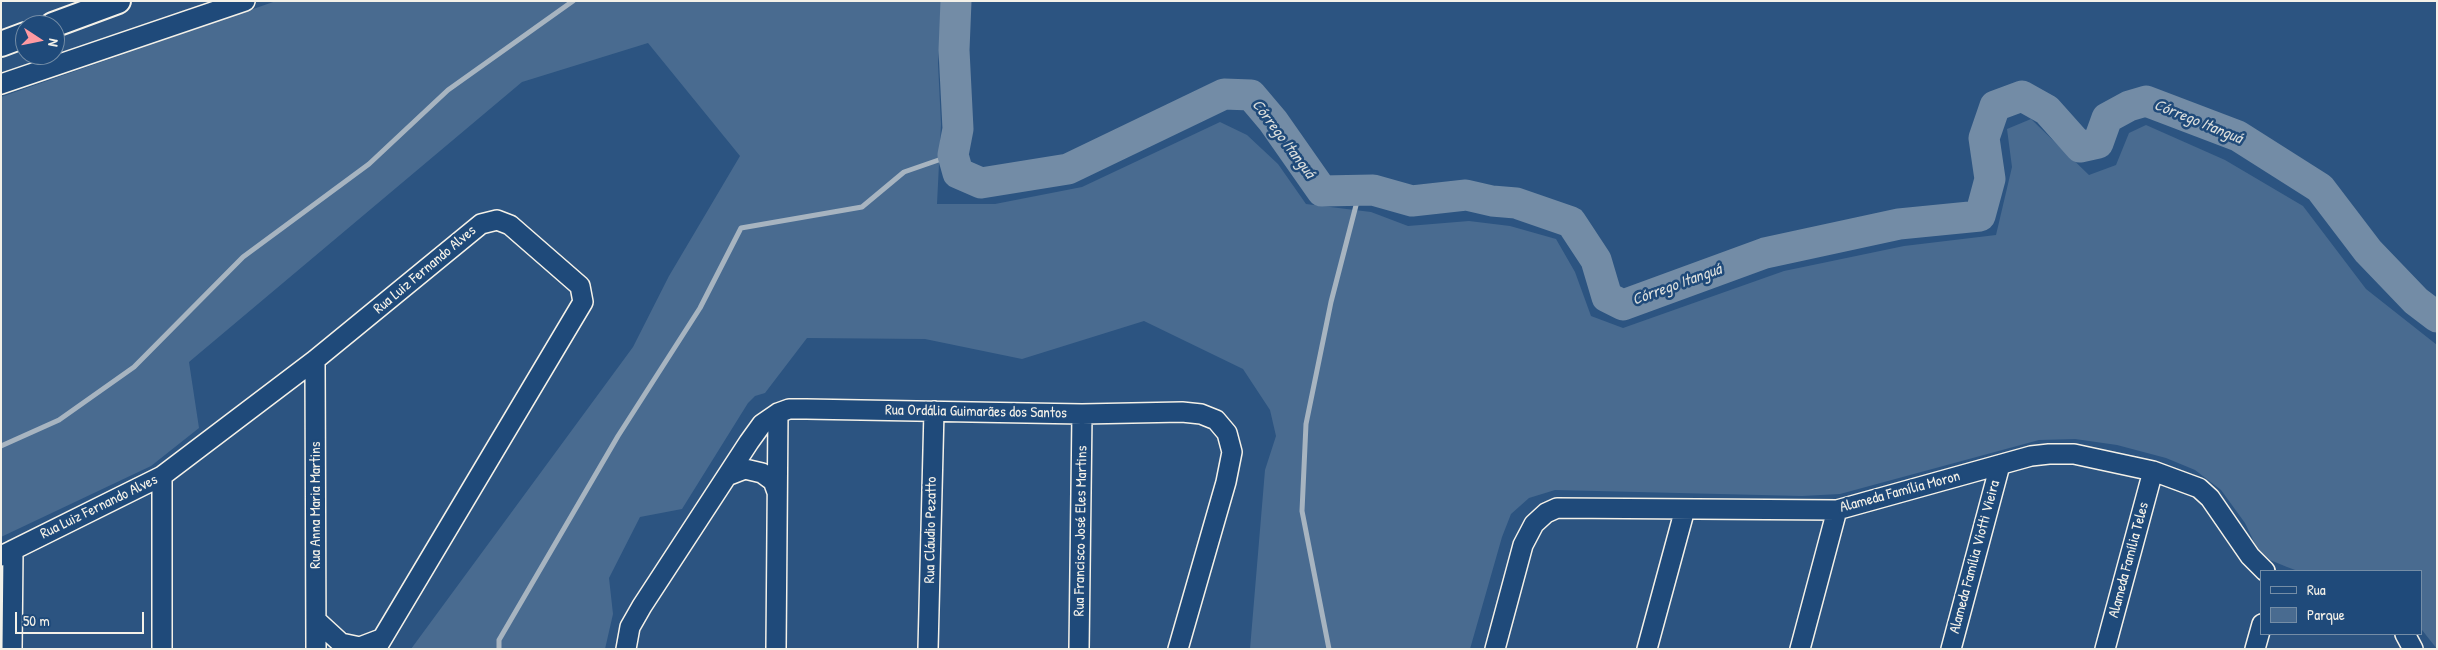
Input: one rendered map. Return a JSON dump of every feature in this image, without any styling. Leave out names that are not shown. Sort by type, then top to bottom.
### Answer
[{"type":"main road","points":[[65,21],[118,1]]},
{"type":"main road","points":[[1,44],[15,39]]},
{"type":"street","points":[[1,84],[245,1]]},
{"type":"street","name":"Rua Luiz Fernando Alves","points":[[7,553],[162,476],[315,360],[481,224],[497,220],[510,225],[580,286],[583,302],[574,321],[379,644],[360,647],[341,643],[316,620]]},
{"type":"street","name":"Rua Anna Maria Martins","points":[[315,360],[316,649]]},
{"type":"street","name":"Rua Ordália Guimarães dos Santos","points":[[626,649],[630,627],[762,424],[778,413],[789,409],[806,409],[1082,414],[1182,412],[1201,414],[1216,420],[1227,433],[1232,452],[1226,482],[1178,649]]},
{"type":"street","name":"Rua Cláudio Pezatto","points":[[928,649],[934,412]]},
{"type":"street","points":[[776,649],[778,413]]},
{"type":"street","name":"Rua Francisco José Eles Martins","points":[[1079,649],[1082,414]]},
{"type":"street","name":"Alameda Família Moron","points":[[1495,649],[1523,545],[1534,524],[1546,513],[1557,508],[1837,510],[2031,456],[2049,454],[2074,454],[2153,471],[2186,481],[2199,488],[2210,498],[2250,556],[2265,570]]},
{"type":"street","name":"Alameda Família Viotti Vieira","points":[[1951,649],[2000,465]]},
{"type":"street","points":[[727,476],[746,469],[762,473],[773,481],[777,492]]},
{"type":"street","name":"Alameda Família Teles","points":[[2105,649],[2153,471]]},
{"type":"street","points":[[162,476],[162,649]]},
{"type":"street","points":[[1647,649],[1685,509]]},
{"type":"street","points":[[1800,649],[1837,510]]},
{"type":"street","points":[[7,553],[12,649]]},
{"type":"street","points":[[2255,649],[2260,631]]},
{"type":"street","points":[[2406,635],[2413,649]]},
{"type":"green space","points":[[276,1],[943,1],[938,63],[941,124],[937,204],[995,204],[1082,187],[1220,122],[1247,135],[1278,164],[1306,204],[1371,212],[1408,226],[1469,221],[1510,226],[1556,239],[1575,272],[1591,316],[1623,328],[1784,271],[1904,246],[1996,235],[2012,167],[2007,129],[2031,119],[2089,175],[2116,165],[2129,133],[2146,125],[2225,160],[2303,206],[2366,289],[2437,345],[2437,649],[2423,631],[2423,570],[2295,570],[2287,567],[2270,560],[2257,548],[2245,523],[2221,490],[2195,470],[2166,458],[2117,445],[2075,439],[2039,440],[1840,494],[1802,496],[1555,490],[1529,498],[1511,514],[1502,537],[1470,649],[1250,649],[1265,470],[1276,436],[1270,410],[1243,369],[1144,321],[1022,359],[925,339],[807,338],[765,393],[755,396],[748,403],[682,509],[640,517],[609,578],[613,614],[605,649],[411,649],[633,347],[669,276],[740,156],[648,43],[522,82],[189,362],[199,428],[151,466],[1,537],[1,97]]},
{"type":"waterway","points":[[1,446],[59,420],[134,367],[243,257],[369,164],[448,90],[573,1]]},
{"type":"waterway","name":"Córrego Itanguá","points":[[956,1],[954,50],[958,129],[953,155],[958,173],[981,183],[1068,169],[1224,94],[1251,95],[1273,121],[1322,191],[1373,190],[1412,201],[1466,195],[1492,201],[1516,203],[1571,222],[1596,260],[1607,297],[1623,305],[1765,253],[1899,224],[1980,216],[1990,179],[1984,138],[1995,106],[2022,96],[2047,110],[2080,147],[2098,143],[2107,118],[2129,106],[2146,101],[2238,136],[2320,188],[2368,251],[2416,301],[2437,317]]},
{"type":"waterway","points":[[499,649],[499,640],[618,436],[700,308],[741,228],[862,207],[904,172],[953,155]]},
{"type":"waterway","points":[[1329,649],[1302,511],[1306,424],[1331,302],[1360,190]]}]
